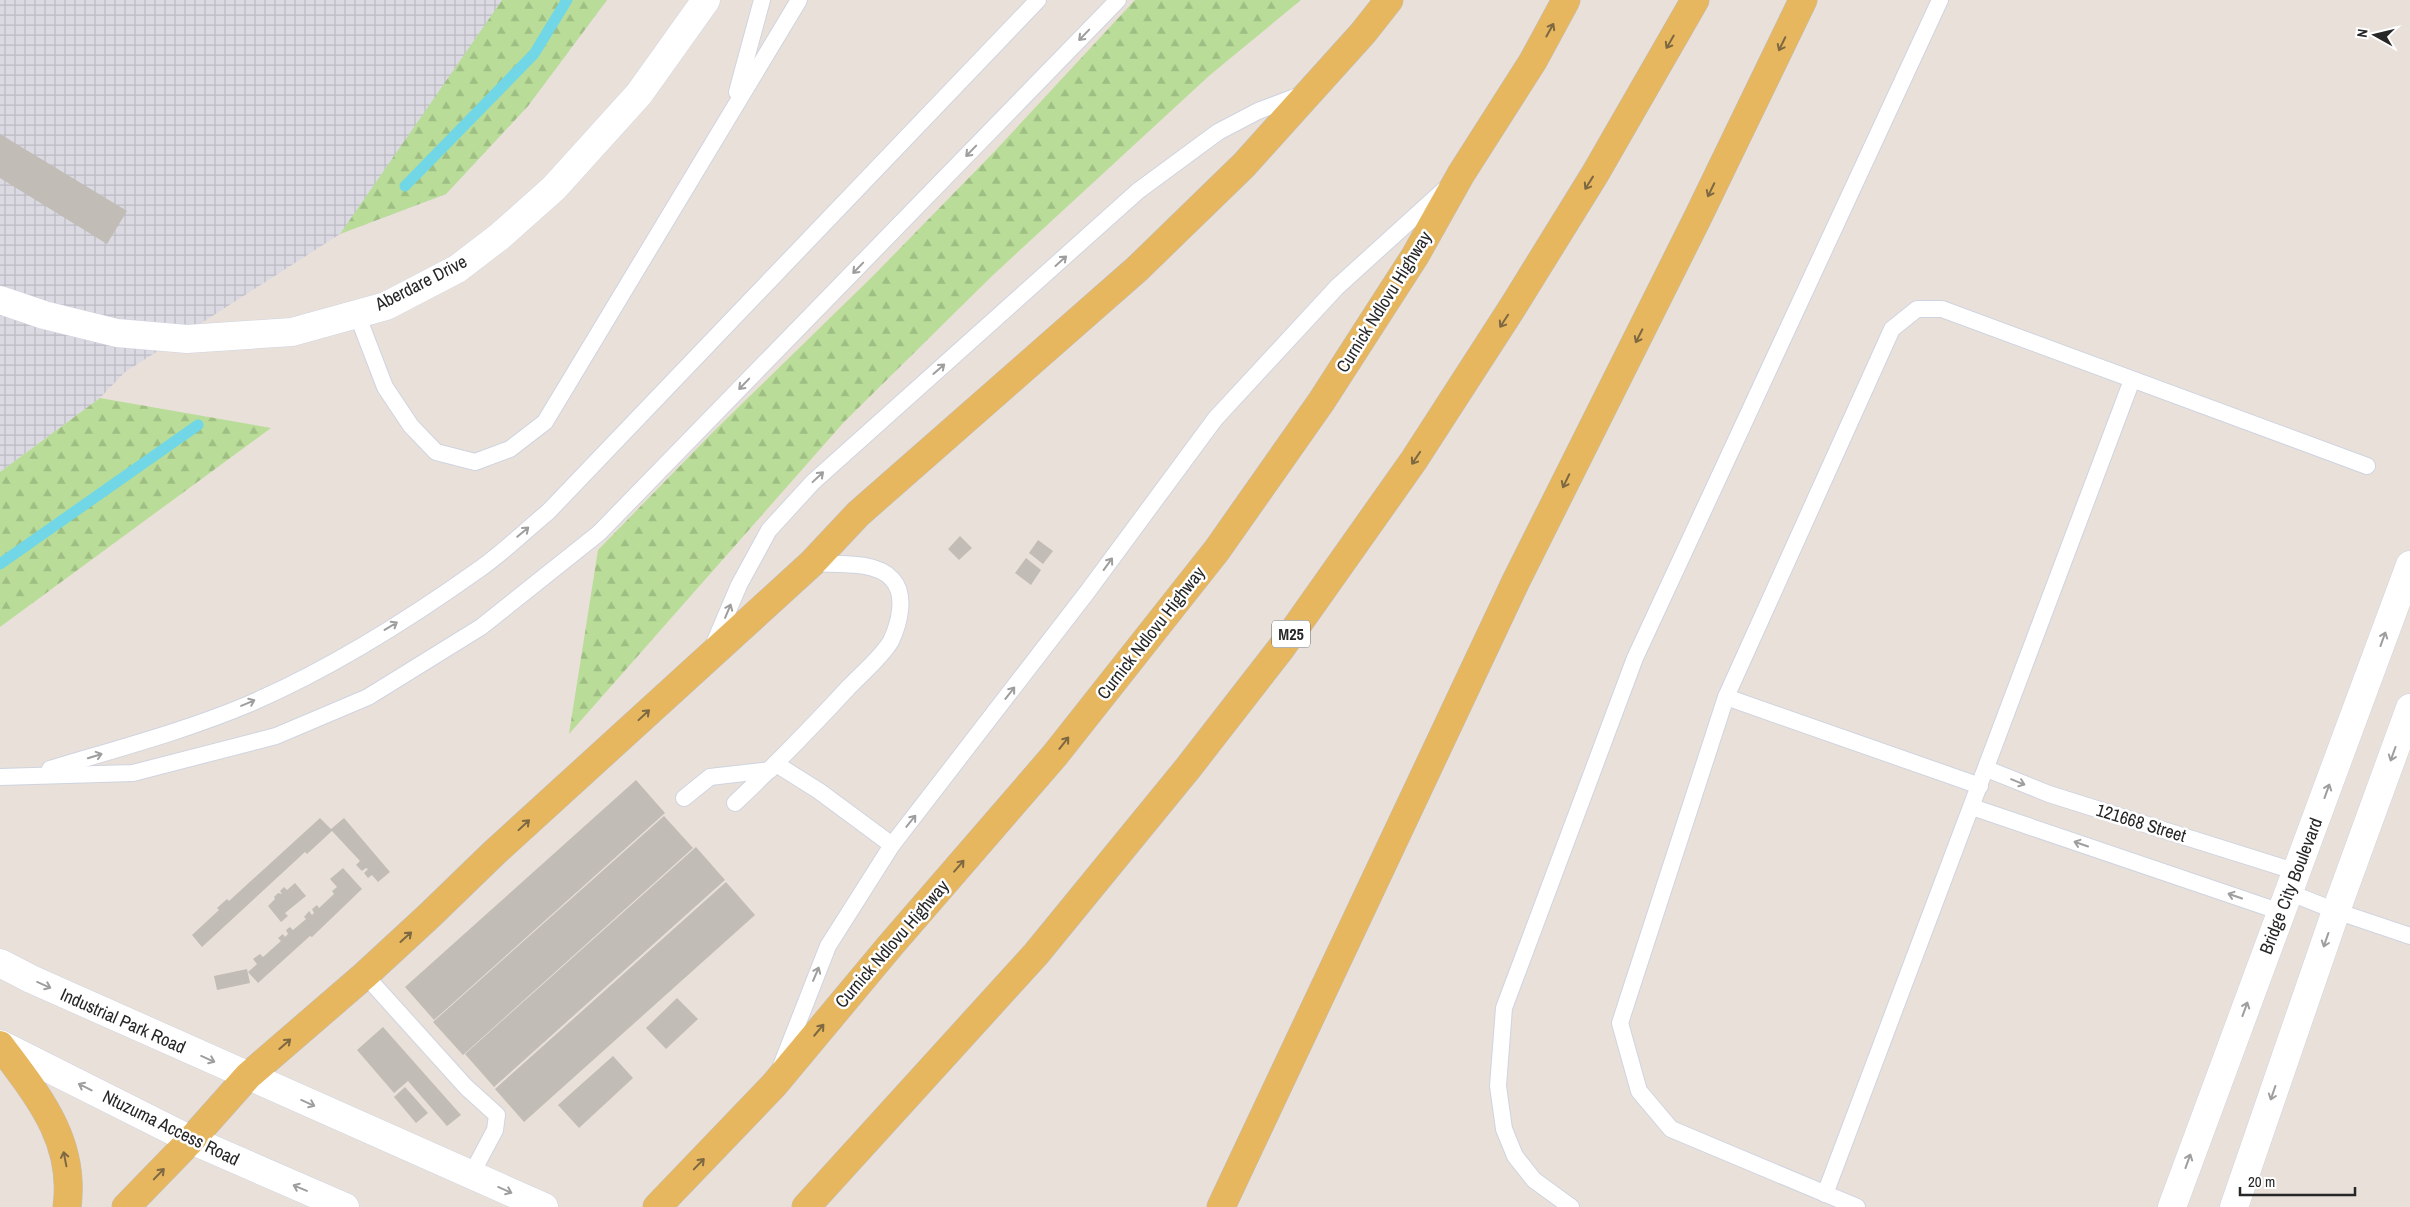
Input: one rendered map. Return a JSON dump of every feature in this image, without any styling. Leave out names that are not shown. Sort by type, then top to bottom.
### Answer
[{"type":"main road","points":[[126,1207],[191,1140],[248,1076],[365,975],[501,846],[812,563],[858,514],[1137,270],[1244,165],[1363,33],[1388,0]]},
{"type":"main road","name":"Curnick Ndlovu Highway","points":[[661,1203],[774,1085],[889,947],[1055,755],[1217,550],[1321,402],[1415,256],[1462,174],[1533,60],[1566,0]]},
{"type":"main road","name":"M25","points":[[806,1207],[1036,954],[1188,768],[1282,647],[1414,460],[1514,304],[1595,174],[1694,0]]},
{"type":"main road","points":[[1221,1207],[1516,581],[1697,219],[1803,0]]},
{"type":"main road","points":[[0,1044],[49,1114],[64,1156],[70,1185],[67,1207]]},
{"type":"street","name":"Aberdare Drive","points":[[0,300],[44,315],[117,333],[187,339],[292,332],[386,306],[457,268],[498,237],[554,188],[639,94],[706,0]]},
{"type":"street","name":"Bridge City Boulevard","points":[[2172,1207],[2410,564]]},
{"type":"street","points":[[2234,1207],[2336,911],[2410,708]]},
{"type":"street","name":"Industrial Park Road","points":[[0,963],[31,979],[248,1076]]},
{"type":"street","name":"Ntuzuma Access Road","points":[[0,1044],[191,1140],[345,1207]]},
{"type":"street","points":[[248,1076],[544,1207]]},
{"type":"lane","points":[[732,112],[762,0]]},
{"type":"lane","points":[[357,314],[385,387],[411,426],[436,452],[475,462],[510,449],[545,422],[799,0]]},
{"type":"lane","points":[[31,775],[167,733],[249,704],[334,660],[403,619],[482,567],[548,512],[1038,0]]},
{"type":"lane","points":[[0,777],[133,773],[276,736],[368,696],[481,627],[599,533],[1118,0]]},
{"type":"lane","points":[[1570,1207],[1534,1180],[1515,1156],[1504,1128],[1498,1086],[1504,1008],[1635,658],[1940,0]]},
{"type":"lane","points":[[709,655],[739,585],[769,530],[813,482],[1138,191],[1218,132],[1258,111],[1308,92]]},
{"type":"lane","points":[[774,1085],[828,946],[892,845],[1088,591],[1214,419],[1337,287],[1462,174]]},
{"type":"lane","points":[[1857,1207],[1671,1129],[1639,1092],[1620,1023],[1726,698],[1892,329],[1917,309],[1942,309],[2368,466]]},
{"type":"lane","points":[[1825,1194],[1987,769],[2132,380]]},
{"type":"lane","points":[[735,803],[773,767],[890,643],[900,613],[899,593],[893,580],[883,573],[870,568],[812,563]]},
{"type":"lane","points":[[1726,698],[1980,786]]},
{"type":"lane","points":[[684,798],[710,777],[773,767],[819,791],[892,845]]},
{"type":"lane","name":"121668 Street","points":[[1987,769],[2289,892]]},
{"type":"lane","points":[[1972,806],[2289,892],[2336,911],[2410,936]]},
{"type":"lane","points":[[365,975],[466,1087],[497,1115],[494,1130],[471,1175]]},
{"type":"shaded area","points":[[0,0],[607,0],[528,106],[446,194],[340,234],[125,372],[100,398],[0,472]]},
{"type":"green space","points":[[502,0],[607,0],[528,106],[446,194],[340,234]]},
{"type":"green space","points":[[1135,0],[1301,0],[1210,75],[992,276],[844,422],[569,734],[598,550],[712,433],[873,276],[994,152]]},
{"type":"green space","points":[[100,398],[271,428],[0,627],[0,472]]},
{"type":"building","points":[[0,134],[127,211],[107,244],[0,178]]},
{"type":"building","points":[[960,536],[972,548],[959,560],[948,549]]},
{"type":"building","points":[[1038,540],[1053,551],[1043,564],[1029,553]]},
{"type":"building","points":[[1026,558],[1041,570],[1031,585],[1015,573]]},
{"type":"building","points":[[636,780],[665,813],[434,1020],[405,987]]},
{"type":"building","points":[[664,816],[693,848],[463,1055],[433,1022]]},
{"type":"building","points":[[320,818],[331,829],[344,818],[390,872],[378,882],[372,875],[368,878],[364,873],[368,869],[366,868],[362,871],[356,865],[360,861],[332,831],[307,854],[305,852],[202,947],[192,935],[219,910],[217,908],[227,899],[229,901]]},
{"type":"building","points":[[696,847],[725,880],[494,1087],[465,1054]]},
{"type":"building","points":[[343,868],[362,889],[312,937],[310,936],[258,983],[248,972],[257,964],[253,959],[260,954],[263,957],[281,941],[278,938],[283,934],[285,937],[288,934],[286,930],[290,927],[293,930],[306,919],[304,917],[309,911],[312,915],[314,913],[312,909],[317,905],[319,908],[334,894],[332,891],[337,887],[330,879]]},
{"type":"building","points":[[726,882],[755,915],[524,1122],[495,1089]]},
{"type":"building","points":[[295,883],[306,896],[285,913],[288,916],[281,922],[268,906],[278,893],[282,894],[280,891],[284,887],[287,890]]},
{"type":"building","points":[[247,969],[250,983],[217,990],[214,976]]},
{"type":"building","points":[[677,998],[698,1019],[666,1049],[646,1028]]},
{"type":"building","points":[[383,1027],[461,1115],[447,1126],[408,1081],[394,1093],[357,1050]]},
{"type":"building","points":[[613,1056],[633,1078],[579,1128],[558,1105]]},
{"type":"building","points":[[405,1087],[428,1113],[416,1123],[394,1097]]},
{"type":"waterway","points":[[405,186],[534,54],[567,0]]},
{"type":"waterway","points":[[0,564],[198,425]]}]
